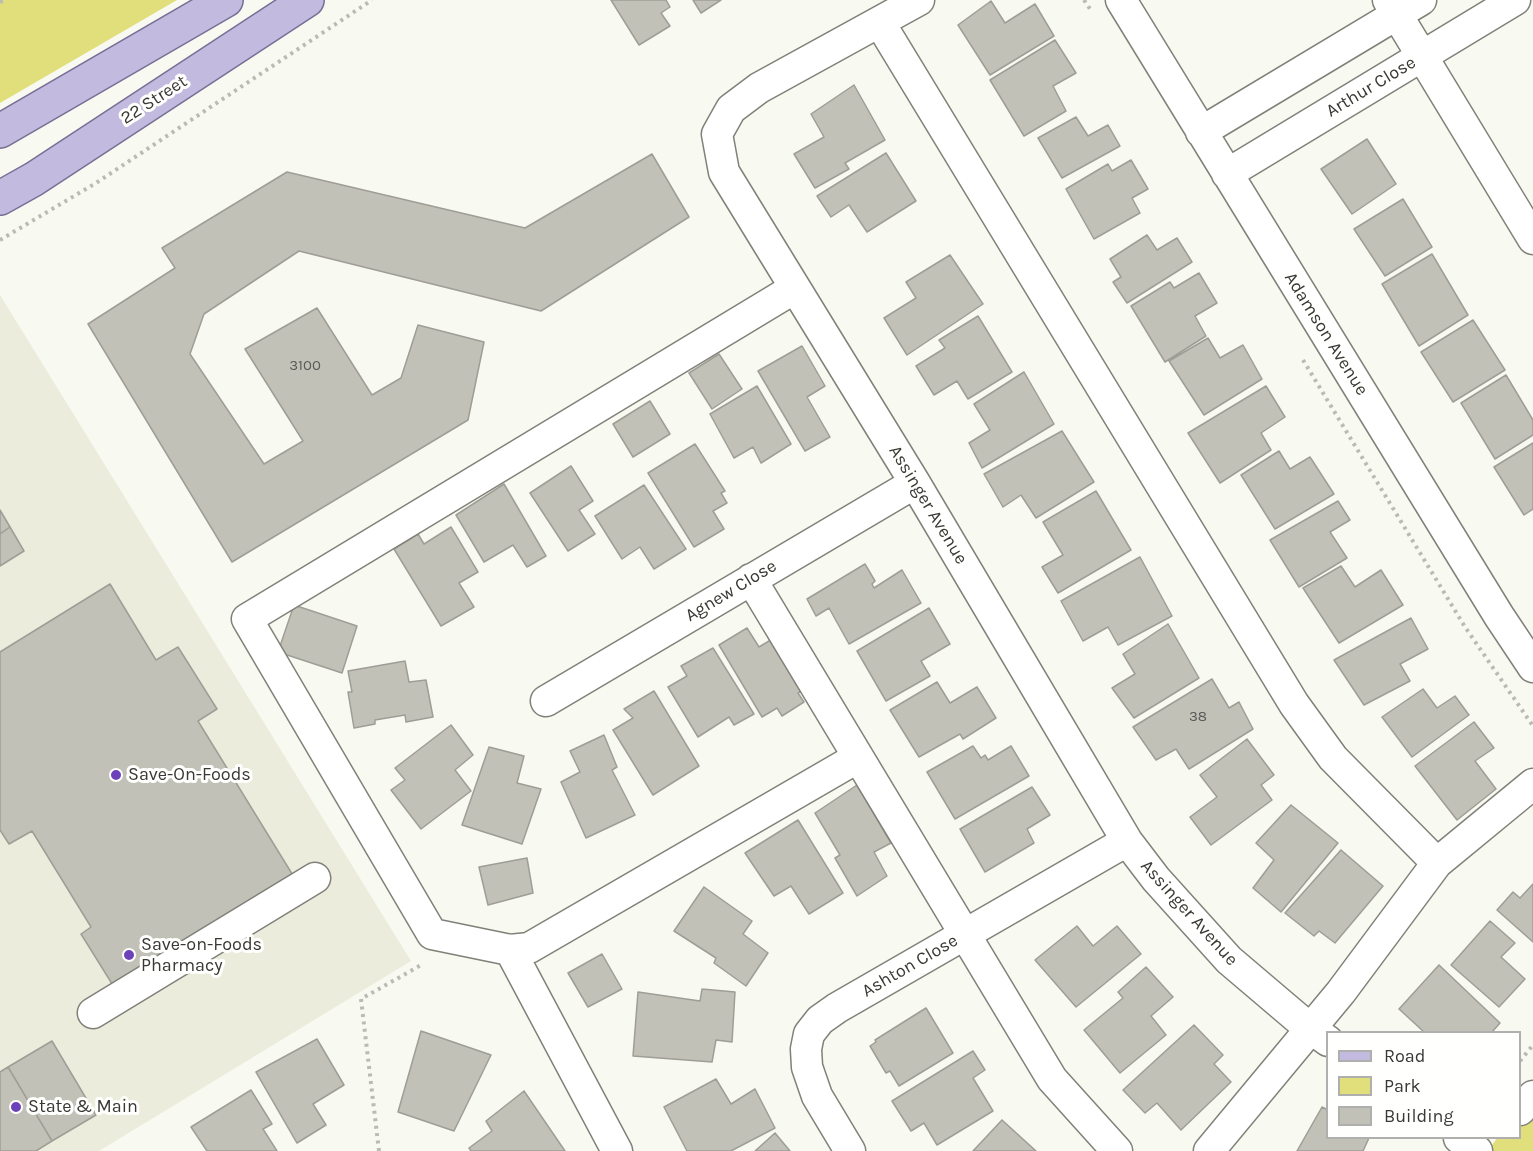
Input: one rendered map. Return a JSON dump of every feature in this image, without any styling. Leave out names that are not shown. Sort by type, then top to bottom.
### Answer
[{"type":"main road","points":[[0,131],[226,0]]},
{"type":"main road","name":"22 Street","points":[[0,198],[34,179],[307,0]]},
{"type":"street","name":"Assinger Avenue","points":[[919,0],[759,88],[731,109],[717,134],[724,172],[915,483],[1127,841],[1156,879],[1229,960],[1319,1035]]},
{"type":"street","name":"Adamson Avenue","points":[[1121,0],[1499,616],[1533,667]]},
{"type":"street","name":"Arthur Close","points":[[1227,174],[1515,0]]},
{"type":"street","points":[[1201,132],[1402,5],[1422,56],[1533,238]]},
{"type":"street","points":[[880,23],[1294,704],[1333,758],[1437,863]]},
{"type":"street","points":[[795,288],[247,619],[432,934],[510,950],[529,948],[857,758]]},
{"type":"street","name":"Agnew Close","points":[[546,701],[915,483]]},
{"type":"street","points":[[751,579],[1052,1079],[1117,1151]]},
{"type":"street","points":[[1209,1151],[1276,1068],[1319,1035],[1341,992],[1437,863],[1533,783]]},
{"type":"street","name":"Ashton Close","points":[[850,1151],[818,1096],[807,1067],[806,1049],[809,1034],[820,1020],[837,1008],[1127,841]]},
{"type":"street","points":[[93,1014],[315,878]]},
{"type":"street","points":[[510,950],[617,1151]]},
{"type":"street","points":[[1521,1109],[1533,1096]]},
{"type":"street","points":[[1462,1139],[1477,1151]]},
{"type":"path","points":[[0,2],[4,0]]},
{"type":"path","points":[[0,240],[96,183],[372,0]]},
{"type":"path","points":[[379,1151],[361,999],[464,941]]},
{"type":"path","points":[[1521,1060],[1533,1046]]},
{"type":"shaded area","points":[[0,295],[411,961],[99,1151],[0,1151]]},
{"type":"green space","points":[[0,0],[177,0],[0,103]]},
{"type":"green space","points":[[1533,1096],[1533,1151],[1488,1151],[1496,1139],[1521,1139],[1521,1109]]},
{"type":"building","points":[[611,0],[666,0],[670,7],[661,13],[670,26],[639,45]]},
{"type":"building","points":[[693,0],[721,0],[701,13]]},
{"type":"building","points":[[991,1],[1005,23],[1035,4],[1054,36],[990,75],[958,25]]},
{"type":"building","points":[[1055,40],[1076,73],[1053,86],[1066,111],[1024,136],[990,80]]},
{"type":"building","points":[[854,85],[885,140],[845,163],[849,169],[815,188],[794,154],[824,137],[811,114]]},
{"type":"building","points":[[1076,117],[1088,136],[1108,125],[1120,146],[1062,178],[1038,138]]},
{"type":"building","points":[[1367,139],[1396,184],[1352,214],[1321,169]]},
{"type":"building","points":[[886,153],[916,201],[867,232],[849,205],[831,217],[817,196]]},
{"type":"building","points":[[652,154],[689,217],[541,311],[299,251],[204,314],[190,354],[264,464],[303,441],[245,349],[317,308],[372,395],[401,378],[418,325],[484,342],[468,420],[232,562],[88,324],[175,268],[162,248],[287,172],[525,228]]},
{"type":"building","points":[[1131,160],[1148,189],[1132,198],[1140,213],[1094,239],[1066,189],[1108,164],[1112,171]]},
{"type":"building","points":[[1403,199],[1432,247],[1385,276],[1354,229]]},
{"type":"building","points":[[1147,235],[1157,250],[1177,238],[1192,262],[1127,303],[1113,282],[1121,277],[1110,259]]},
{"type":"building","points":[[1432,254],[1468,315],[1419,346],[1382,284]]},
{"type":"building","points":[[950,255],[983,304],[907,355],[884,318],[916,298],[906,282]]},
{"type":"building","points":[[1199,273],[1217,303],[1195,316],[1206,336],[1165,362],[1131,306],[1170,282],[1174,288]]},
{"type":"building","points":[[978,316],[1012,372],[968,399],[957,381],[934,395],[916,366],[945,348],[939,340]]},
{"type":"building","points":[[1473,320],[1505,370],[1453,402],[1421,352]]},
{"type":"building","points":[[1208,338],[1220,358],[1243,345],[1262,379],[1204,415],[1169,361]]},
{"type":"building","points":[[802,346],[825,386],[807,397],[830,437],[805,451],[758,371]]},
{"type":"building","points":[[719,354],[742,389],[712,409],[689,373]]},
{"type":"building","points":[[1024,372],[1054,424],[982,468],[969,443],[990,430],[974,404]]},
{"type":"building","points":[[1506,375],[1533,420],[1533,435],[1495,459],[1461,403]]},
{"type":"building","points":[[757,386],[791,444],[761,463],[753,447],[734,458],[710,414]]},
{"type":"building","points":[[1266,386],[1285,417],[1261,433],[1271,450],[1220,483],[1188,433]]},
{"type":"building","points":[[650,401],[670,434],[633,457],[613,424]]},
{"type":"building","points":[[1062,431],[1094,482],[1036,518],[1021,495],[1003,507],[984,474]]},
{"type":"building","points":[[1533,443],[1533,509],[1524,515],[1494,467]]},
{"type":"building","points":[[695,444],[725,491],[721,493],[727,503],[713,511],[724,529],[694,547],[648,473]]},
{"type":"building","points":[[1279,451],[1290,469],[1310,457],[1334,494],[1275,529],[1241,475]]},
{"type":"building","points":[[571,466],[593,501],[579,510],[595,534],[568,551],[530,493]]},
{"type":"building","points":[[504,484],[546,556],[527,567],[513,545],[484,562],[456,515]]},
{"type":"building","points":[[644,485],[686,549],[654,569],[640,547],[622,559],[595,516]]},
{"type":"building","points":[[1096,491],[1131,550],[1058,593],[1042,567],[1063,555],[1043,522]]},
{"type":"building","points":[[1338,501],[1350,520],[1330,532],[1347,558],[1299,587],[1270,540]]},
{"type":"building","points":[[0,510],[10,527],[0,534]]},
{"type":"building","points":[[10,527],[24,551],[0,566],[0,534]]},
{"type":"building","points":[[451,527],[478,572],[459,583],[474,607],[441,626],[394,549],[418,534],[424,544]]},
{"type":"building","points":[[1140,557],[1172,616],[1118,645],[1108,627],[1083,641],[1061,601]]},
{"type":"building","points":[[865,564],[875,581],[872,584],[874,588],[902,570],[921,603],[849,644],[829,608],[816,616],[807,599]]},
{"type":"building","points":[[1341,566],[1355,587],[1381,570],[1403,605],[1339,643],[1303,588]]},
{"type":"building","name":"Save-On-Foods","points":[[110,584],[156,660],[178,647],[217,709],[198,721],[294,877],[114,987],[81,934],[91,927],[32,831],[9,844],[0,830],[0,652]]},
{"type":"building","points":[[294,605],[357,626],[342,673],[278,652]]},
{"type":"building","points":[[929,608],[950,644],[921,661],[930,676],[886,701],[857,651]]},
{"type":"building","points":[[1411,618],[1428,649],[1400,664],[1410,681],[1364,705],[1334,660]]},
{"type":"building","points":[[1168,624],[1199,678],[1134,718],[1112,688],[1135,674],[1123,654]]},
{"type":"building","points":[[747,628],[759,647],[779,635],[809,686],[798,693],[804,702],[782,716],[777,708],[762,717],[719,645]]},
{"type":"building","points":[[713,648],[754,714],[734,725],[729,717],[698,737],[668,687],[687,676],[681,666]]},
{"type":"building","points":[[405,661],[409,682],[426,680],[433,717],[406,722],[405,715],[375,720],[375,724],[354,728],[348,692],[352,692],[348,671]]},
{"type":"building","points":[[1212,679],[1229,708],[1239,702],[1253,729],[1189,769],[1176,749],[1156,760],[1133,727]]},
{"type":"building","points":[[937,682],[950,703],[977,687],[996,718],[963,739],[960,734],[919,757],[890,710]]},
{"type":"building","points":[[1423,689],[1437,708],[1455,696],[1469,715],[1412,757],[1382,717]]},
{"type":"building","points":[[654,691],[699,766],[653,795],[613,730],[633,718],[624,709]]},
{"type":"building","points":[[1474,722],[1494,748],[1475,761],[1496,789],[1457,820],[1415,766]]},
{"type":"building","points":[[451,725],[473,755],[455,770],[471,791],[421,829],[391,790],[405,780],[395,768]]},
{"type":"building","points":[[604,735],[617,767],[612,770],[635,815],[586,838],[561,782],[580,772],[570,751]]},
{"type":"building","points":[[1247,739],[1274,775],[1261,785],[1272,800],[1211,845],[1190,817],[1217,797],[1200,775]]},
{"type":"building","points":[[973,746],[981,758],[985,755],[988,760],[1011,746],[1029,776],[955,819],[927,772]]},
{"type":"building","points":[[489,747],[524,756],[517,783],[541,789],[522,844],[462,825]]},
{"type":"building","points":[[857,785],[891,843],[874,852],[887,876],[857,896],[835,858],[840,855],[815,813]]},
{"type":"building","points":[[1032,787],[1050,815],[1027,829],[1034,843],[985,872],[960,829]]},
{"type":"building","points":[[1291,805],[1338,843],[1281,912],[1253,888],[1274,860],[1256,843]]},
{"type":"building","points":[[798,820],[843,893],[809,914],[791,886],[774,896],[745,853]]},
{"type":"building","points":[[1341,850],[1383,886],[1335,943],[1319,931],[1314,936],[1285,913]]},
{"type":"building","points":[[527,858],[533,893],[488,905],[479,867]]},
{"type":"building","points":[[1533,884],[1533,942],[1497,910],[1513,892],[1520,898]]},
{"type":"building","points":[[704,887],[752,921],[743,934],[768,953],[746,986],[714,963],[716,958],[674,931]]},
{"type":"building","points":[[1490,921],[1515,943],[1501,957],[1525,979],[1499,1007],[1451,965]]},
{"type":"building","points":[[1077,926],[1093,946],[1117,926],[1141,954],[1076,1007],[1035,960]]},
{"type":"building","points":[[602,954],[622,989],[588,1007],[568,973]]},
{"type":"building","points":[[1439,965],[1500,1023],[1493,1031],[1423,1031],[1399,1009]]},
{"type":"building","points":[[1146,967],[1173,997],[1151,1016],[1166,1035],[1120,1073],[1084,1030],[1123,998],[1118,992]]},
{"type":"building","points":[[702,989],[735,992],[732,1042],[716,1040],[712,1062],[633,1056],[638,992],[700,1001]]},
{"type":"building","points":[[926,1008],[953,1053],[899,1086],[890,1071],[886,1073],[870,1046],[876,1042],[875,1040]]},
{"type":"building","points":[[1194,1025],[1223,1055],[1214,1064],[1231,1082],[1181,1130],[1157,1103],[1145,1113],[1123,1090]]},
{"type":"building","points":[[421,1031],[491,1055],[454,1131],[398,1112]]},
{"type":"building","points":[[317,1039],[344,1085],[313,1104],[326,1125],[297,1143],[256,1072]]},
{"type":"building","points":[[52,1041],[96,1115],[52,1141],[8,1067]]},
{"type":"building","points":[[973,1051],[985,1070],[973,1078],[993,1111],[937,1145],[924,1123],[911,1131],[892,1101]]},
{"type":"building","name":"State & Main","points":[[8,1067],[52,1141],[36,1151],[0,1151],[0,1072]]},
{"type":"building","points":[[716,1079],[731,1104],[755,1089],[775,1128],[731,1151],[687,1151],[664,1107]]},
{"type":"building","points":[[251,1090],[272,1124],[263,1129],[277,1151],[207,1151],[191,1127]]},
{"type":"building","points":[[524,1091],[565,1151],[471,1151],[469,1148],[492,1131],[486,1121]]},
{"type":"building","points":[[1322,1107],[1326,1109],[1326,1139],[1369,1139],[1363,1151],[1297,1151]]},
{"type":"building","points":[[1002,1120],[1036,1151],[973,1151]]},
{"type":"building","points":[[775,1133],[790,1151],[755,1151]]},
{"type":"place","name":"Save-On-Foods","points":[[116,775]]},
{"type":"place","name":"Save-on-Foods Pharmacy","points":[[129,955]]},
{"type":"place","name":"State & Main","points":[[16,1107]]}]
